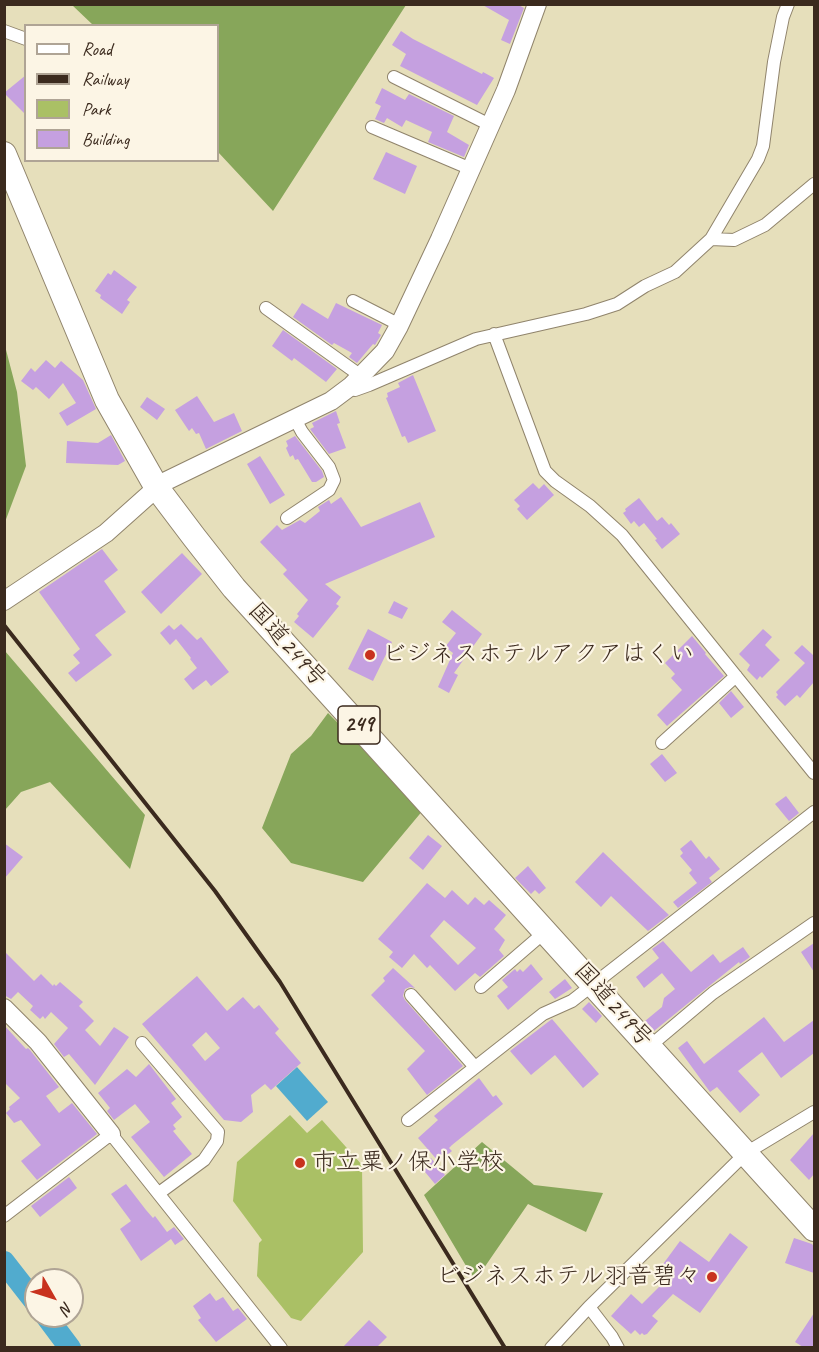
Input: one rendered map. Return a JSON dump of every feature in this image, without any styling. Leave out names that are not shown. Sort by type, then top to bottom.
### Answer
[{"type":"highway","name":"国道249号","points":[[4,154],[107,400],[157,488],[234,588],[814,1229]]},
{"type":"street","points":[[4,602],[106,533],[162,483],[215,455],[331,401],[356,381],[385,351],[400,325],[471,170],[506,90],[537,4]]},
{"type":"street","points":[[356,381],[355,390],[476,339],[586,314],[617,304],[645,286],[675,272],[711,239],[758,159],[763,146],[774,62],[783,17],[788,4]]},
{"type":"street","points":[[4,31],[24,38]]},
{"type":"street","points":[[394,77],[490,125]]},
{"type":"street","points":[[372,127],[471,170]]},
{"type":"street","points":[[711,239],[734,240],[765,225],[814,184]]},
{"type":"street","points":[[353,301],[400,325]]},
{"type":"street","points":[[266,308],[356,381]]},
{"type":"street","points":[[494,334],[545,471],[590,506],[622,535],[814,774]]},
{"type":"street","points":[[286,518],[328,490],[334,480],[330,467],[302,432],[295,419]]},
{"type":"street","points":[[662,743],[736,676]]},
{"type":"street","points":[[408,1120],[543,1014],[572,1000],[814,812]]},
{"type":"street","points":[[650,1046],[713,993],[814,923]]},
{"type":"street","points":[[481,987],[546,932]]},
{"type":"street","points":[[411,995],[475,1068]]},
{"type":"street","points":[[4,1008],[38,1042],[280,1347]]},
{"type":"street","points":[[142,1043],[218,1132],[217,1141],[204,1160],[159,1193]]},
{"type":"street","points":[[551,1347],[746,1153],[814,1112]]},
{"type":"street","points":[[4,1216],[111,1134]]},
{"type":"street","points":[[589,1307],[618,1347]]},
{"type":"green space","points":[[72,5],[406,5],[273,211],[219,153],[219,24],[92,24]]},
{"type":"green space","points":[[5,346],[17,392],[26,466],[5,522]]},
{"type":"green space","points":[[5,651],[145,815],[130,869],[50,782],[21,792],[5,810]]},
{"type":"green space","points":[[328,713],[424,809],[363,882],[291,863],[262,828],[291,754],[311,736]]},
{"type":"green space","points":[[290,1115],[307,1133],[322,1120],[362,1165],[363,1252],[301,1321],[291,1318],[257,1276],[259,1243],[262,1240],[233,1201],[237,1162]]},
{"type":"green space","points":[[482,1142],[534,1185],[603,1193],[586,1232],[528,1204],[475,1281],[424,1195]]},
{"type":"water","points":[[297,1067],[328,1102],[307,1121],[276,1086]]},
{"type":"building","points":[[481,4],[517,4],[524,8],[510,44],[501,40],[509,20]]},
{"type":"building","points":[[401,31],[482,74],[483,72],[494,78],[477,105],[400,66],[406,54],[392,45]]},
{"type":"building","points":[[24,77],[24,113],[4,93]]},
{"type":"building","points":[[382,88],[405,100],[409,94],[454,116],[447,132],[469,145],[464,157],[428,142],[432,132],[406,120],[402,127],[387,118],[384,123],[375,119],[381,106],[375,103]]},
{"type":"building","points":[[386,152],[417,166],[405,194],[373,179]]},
{"type":"building","points":[[114,270],[137,287],[127,300],[130,302],[122,314],[100,298],[101,295],[95,291],[108,273],[111,275]]},
{"type":"building","points":[[302,303],[328,319],[336,303],[382,325],[378,333],[381,335],[375,345],[373,344],[357,363],[349,357],[352,353],[334,343],[332,345],[293,317]]},
{"type":"building","points":[[283,330],[337,369],[326,382],[294,358],[292,361],[272,346]]},
{"type":"building","points":[[46,360],[55,368],[61,361],[83,380],[96,409],[67,426],[59,413],[76,403],[63,383],[49,399],[36,387],[33,390],[21,381],[31,368],[35,372]]},
{"type":"building","points":[[413,375],[436,431],[408,443],[405,436],[402,437],[386,398],[387,393],[400,387],[398,383]]},
{"type":"building","points":[[197,396],[214,422],[234,413],[242,431],[206,449],[199,433],[196,434],[192,428],[189,431],[175,410]]},
{"type":"building","points":[[147,397],[165,409],[157,420],[140,407]]},
{"type":"building","points":[[336,411],[340,423],[337,424],[346,448],[329,454],[310,429],[314,427],[312,423]]},
{"type":"building","points":[[111,435],[125,461],[118,465],[66,463],[67,441],[98,443]]},
{"type":"building","points":[[295,436],[322,471],[324,477],[316,482],[312,482],[298,459],[295,460],[293,455],[290,457],[286,441]]},
{"type":"building","points":[[260,456],[285,495],[270,504],[247,464]]},
{"type":"building","points":[[533,483],[539,489],[544,484],[554,495],[527,520],[517,509],[520,506],[514,500]]},
{"type":"building","points":[[341,497],[361,527],[420,502],[435,537],[325,584],[341,597],[336,604],[339,606],[313,638],[294,622],[308,600],[283,574],[287,570],[260,542],[277,525],[282,530],[300,520],[305,523],[320,511],[318,507],[329,500],[331,504]]},
{"type":"building","points":[[639,498],[657,521],[662,517],[669,525],[671,523],[680,534],[662,549],[644,523],[639,527],[634,521],[631,524],[623,513]]},
{"type":"building","points":[[102,549],[118,570],[104,581],[126,612],[95,635],[112,655],[76,682],[68,673],[80,663],[73,655],[80,649],[39,592]]},
{"type":"building","points":[[182,553],[202,574],[161,614],[141,592]]},
{"type":"building","points":[[394,601],[408,608],[402,619],[388,613]]},
{"type":"building","points":[[452,610],[482,634],[454,673],[458,675],[449,693],[438,687],[453,653],[445,647],[456,633],[442,622]]},
{"type":"building","points":[[181,624],[197,640],[201,637],[229,672],[211,686],[206,680],[193,690],[184,679],[197,668],[176,639],[170,645],[160,633],[169,625],[174,630]]},
{"type":"building","name":"ビジネスホテルアクアはくい","points":[[368,629],[392,642],[373,681],[348,669]]},
{"type":"building","points":[[763,629],[772,637],[765,645],[780,660],[757,680],[747,670],[750,665],[739,654]]},
{"type":"building","points":[[692,636],[724,676],[667,726],[657,715],[682,690],[671,678],[675,674],[665,663]]},
{"type":"building","points":[[802,645],[813,655],[814,653],[814,682],[800,698],[797,695],[785,706],[776,697],[778,695],[776,692],[805,663],[794,653]]},
{"type":"building","points":[[731,691],[744,707],[731,718],[719,703]]},
{"type":"building","points":[[662,754],[677,773],[665,782],[650,764]]},
{"type":"building","points":[[786,796],[799,813],[789,821],[775,804]]},
{"type":"building","points":[[428,835],[442,846],[423,870],[409,858]]},
{"type":"building","points":[[691,840],[706,859],[709,856],[720,869],[709,878],[712,882],[678,908],[673,902],[697,883],[689,873],[692,870],[680,856],[683,853],[680,849]]},
{"type":"building","points":[[4,843],[23,857],[4,879]]},
{"type":"building","points":[[603,852],[669,915],[648,931],[611,896],[601,907],[575,882]]},
{"type":"building","points":[[528,866],[546,888],[539,894],[535,890],[531,894],[515,878]]},
{"type":"building","points":[[427,883],[445,898],[452,890],[468,905],[475,897],[484,905],[489,900],[506,915],[494,929],[505,940],[499,950],[504,956],[480,977],[475,973],[455,991],[430,965],[427,968],[414,954],[402,968],[389,957],[393,952],[378,939]],"holes":[[[444,920],[476,948],[458,965],[430,936]]]},
{"type":"building","points":[[663,941],[691,972],[713,954],[720,963],[743,947],[750,957],[740,964],[739,962],[654,1031],[645,1021],[662,1007],[664,998],[675,989],[662,973],[644,988],[636,977],[659,958],[652,949]]},
{"type":"building","points":[[814,943],[814,972],[801,952]]},
{"type":"building","points":[[4,951],[34,981],[41,974],[53,986],[60,982],[83,1002],[79,1006],[94,1021],[85,1030],[100,1046],[114,1027],[129,1037],[95,1085],[69,1054],[64,1057],[54,1044],[68,1028],[51,1012],[45,1019],[43,1016],[40,1019],[30,1010],[33,1006],[18,992],[11,999],[4,995]]},
{"type":"building","points":[[531,964],[543,979],[508,1010],[497,996],[508,987],[502,980],[515,969],[517,972],[520,969],[523,972]]},
{"type":"building","points":[[393,968],[415,988],[405,989],[403,996],[405,1000],[463,1066],[427,1095],[407,1069],[425,1051],[371,995],[385,981],[383,978]]},
{"type":"building","points":[[197,976],[227,1011],[243,997],[254,1009],[259,1005],[279,1029],[275,1033],[301,1063],[271,1090],[265,1084],[251,1095],[253,1112],[241,1122],[224,1120],[142,1024]],"holes":[[[206,1032],[220,1048],[205,1061],[192,1045]]]},
{"type":"building","points":[[565,979],[572,988],[555,999],[549,992]]},
{"type":"building","points":[[589,1002],[602,1016],[596,1023],[582,1009]]},
{"type":"building","points":[[764,1017],[784,1042],[814,1020],[814,1053],[781,1078],[762,1052],[738,1071],[760,1095],[740,1113],[717,1087],[710,1092],[678,1048],[687,1041],[704,1064]]},
{"type":"building","points":[[552,1019],[599,1074],[583,1088],[555,1055],[531,1075],[510,1051]]},
{"type":"building","points":[[4,1025],[26,1049],[30,1050],[59,1087],[46,1096],[59,1113],[72,1103],[97,1134],[37,1180],[21,1161],[41,1145],[21,1120],[14,1123],[6,1113],[9,1107],[20,1098],[4,1082]]},
{"type":"building","points":[[149,1064],[176,1099],[171,1103],[182,1117],[173,1125],[176,1129],[173,1131],[192,1154],[164,1177],[131,1137],[150,1122],[135,1104],[114,1120],[107,1111],[110,1108],[98,1093],[127,1069],[136,1077]]},
{"type":"building","points":[[479,1078],[493,1097],[496,1095],[503,1104],[452,1145],[449,1148],[452,1151],[439,1162],[418,1138],[438,1120],[434,1116]]},
{"type":"building","points":[[814,1133],[814,1174],[809,1180],[790,1160]]},
{"type":"building","points":[[431,1158],[445,1175],[435,1184],[421,1167]]},
{"type":"building","points":[[69,1177],[77,1188],[40,1217],[31,1206]]},
{"type":"building","points":[[126,1184],[167,1232],[174,1227],[184,1239],[175,1245],[171,1239],[141,1261],[120,1229],[131,1221],[111,1194]]},
{"type":"building","points":[[730,1233],[748,1247],[700,1313],[673,1294],[652,1316],[658,1321],[644,1335],[642,1333],[640,1335],[635,1330],[631,1334],[611,1316],[631,1294],[642,1304],[668,1278],[658,1271],[680,1241],[709,1262]]},
{"type":"building","points":[[794,1238],[812,1244],[814,1247],[814,1273],[785,1263]]},
{"type":"building","points":[[210,1293],[216,1301],[223,1297],[233,1311],[238,1308],[247,1319],[216,1342],[198,1320],[201,1318],[193,1306]]},
{"type":"building","points":[[814,1313],[814,1347],[803,1347],[795,1342]]},
{"type":"building","points":[[369,1320],[387,1337],[377,1347],[343,1347]]},
{"type":"waterway","points":[[4,1262],[24,1288]]},
{"type":"waterway","points":[[55,1328],[70,1348]]},
{"type":"railway","points":[[4,625],[215,891],[280,982],[505,1348]]},
{"type":"place","name":"ビジネスホテルアクアはくい","points":[[370,655]]},
{"type":"place","name":"市立粟ノ保小学校","points":[[300,1163]]},
{"type":"place","name":"ビジネスホテル羽音碧々","points":[[712,1277]]}]
